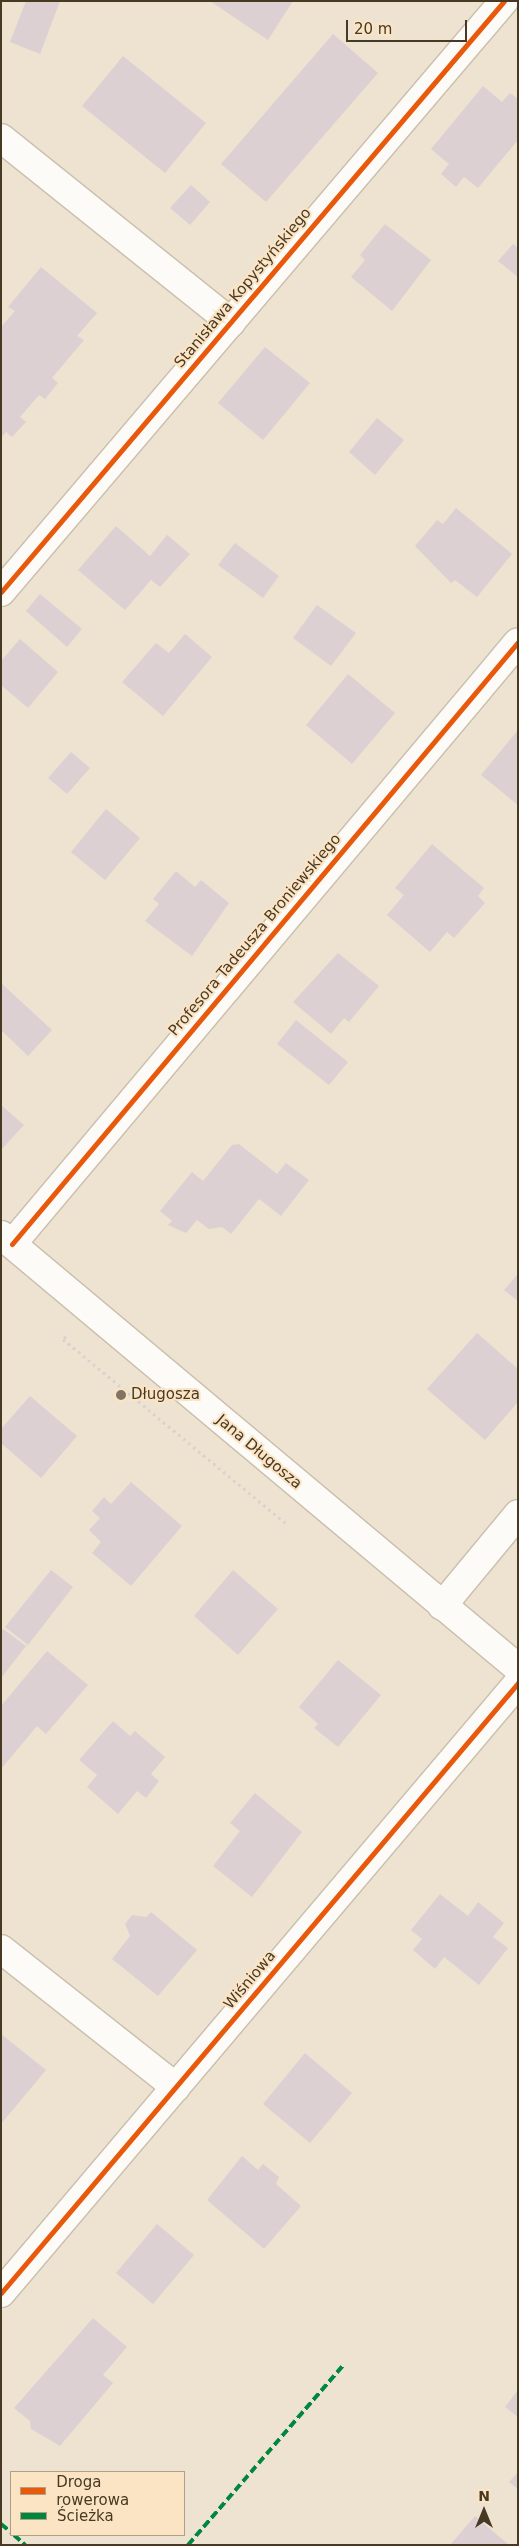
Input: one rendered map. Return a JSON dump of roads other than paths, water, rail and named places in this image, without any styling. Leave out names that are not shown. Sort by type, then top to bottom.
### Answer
[{"type":"street","name":"Stanisława Kopystyńskiego","points":[[1,592],[504,1]]},
{"type":"street","points":[[2,140],[231,322]]},
{"type":"street","name":"Profesora Tadeusza Broniewskiego","points":[[6,1240],[518,642]]},
{"type":"street","name":"Jana Długosza","points":[[6,1240],[518,1668]]},
{"type":"street","points":[[442,1606],[518,1514]]},
{"type":"street","name":"Wiśniowa","points":[[1,2292],[518,1683]]},
{"type":"street","points":[[1,1949],[176,2086]]},
{"type":"place","name":"Długosza","points":[[121,1395]]}]
